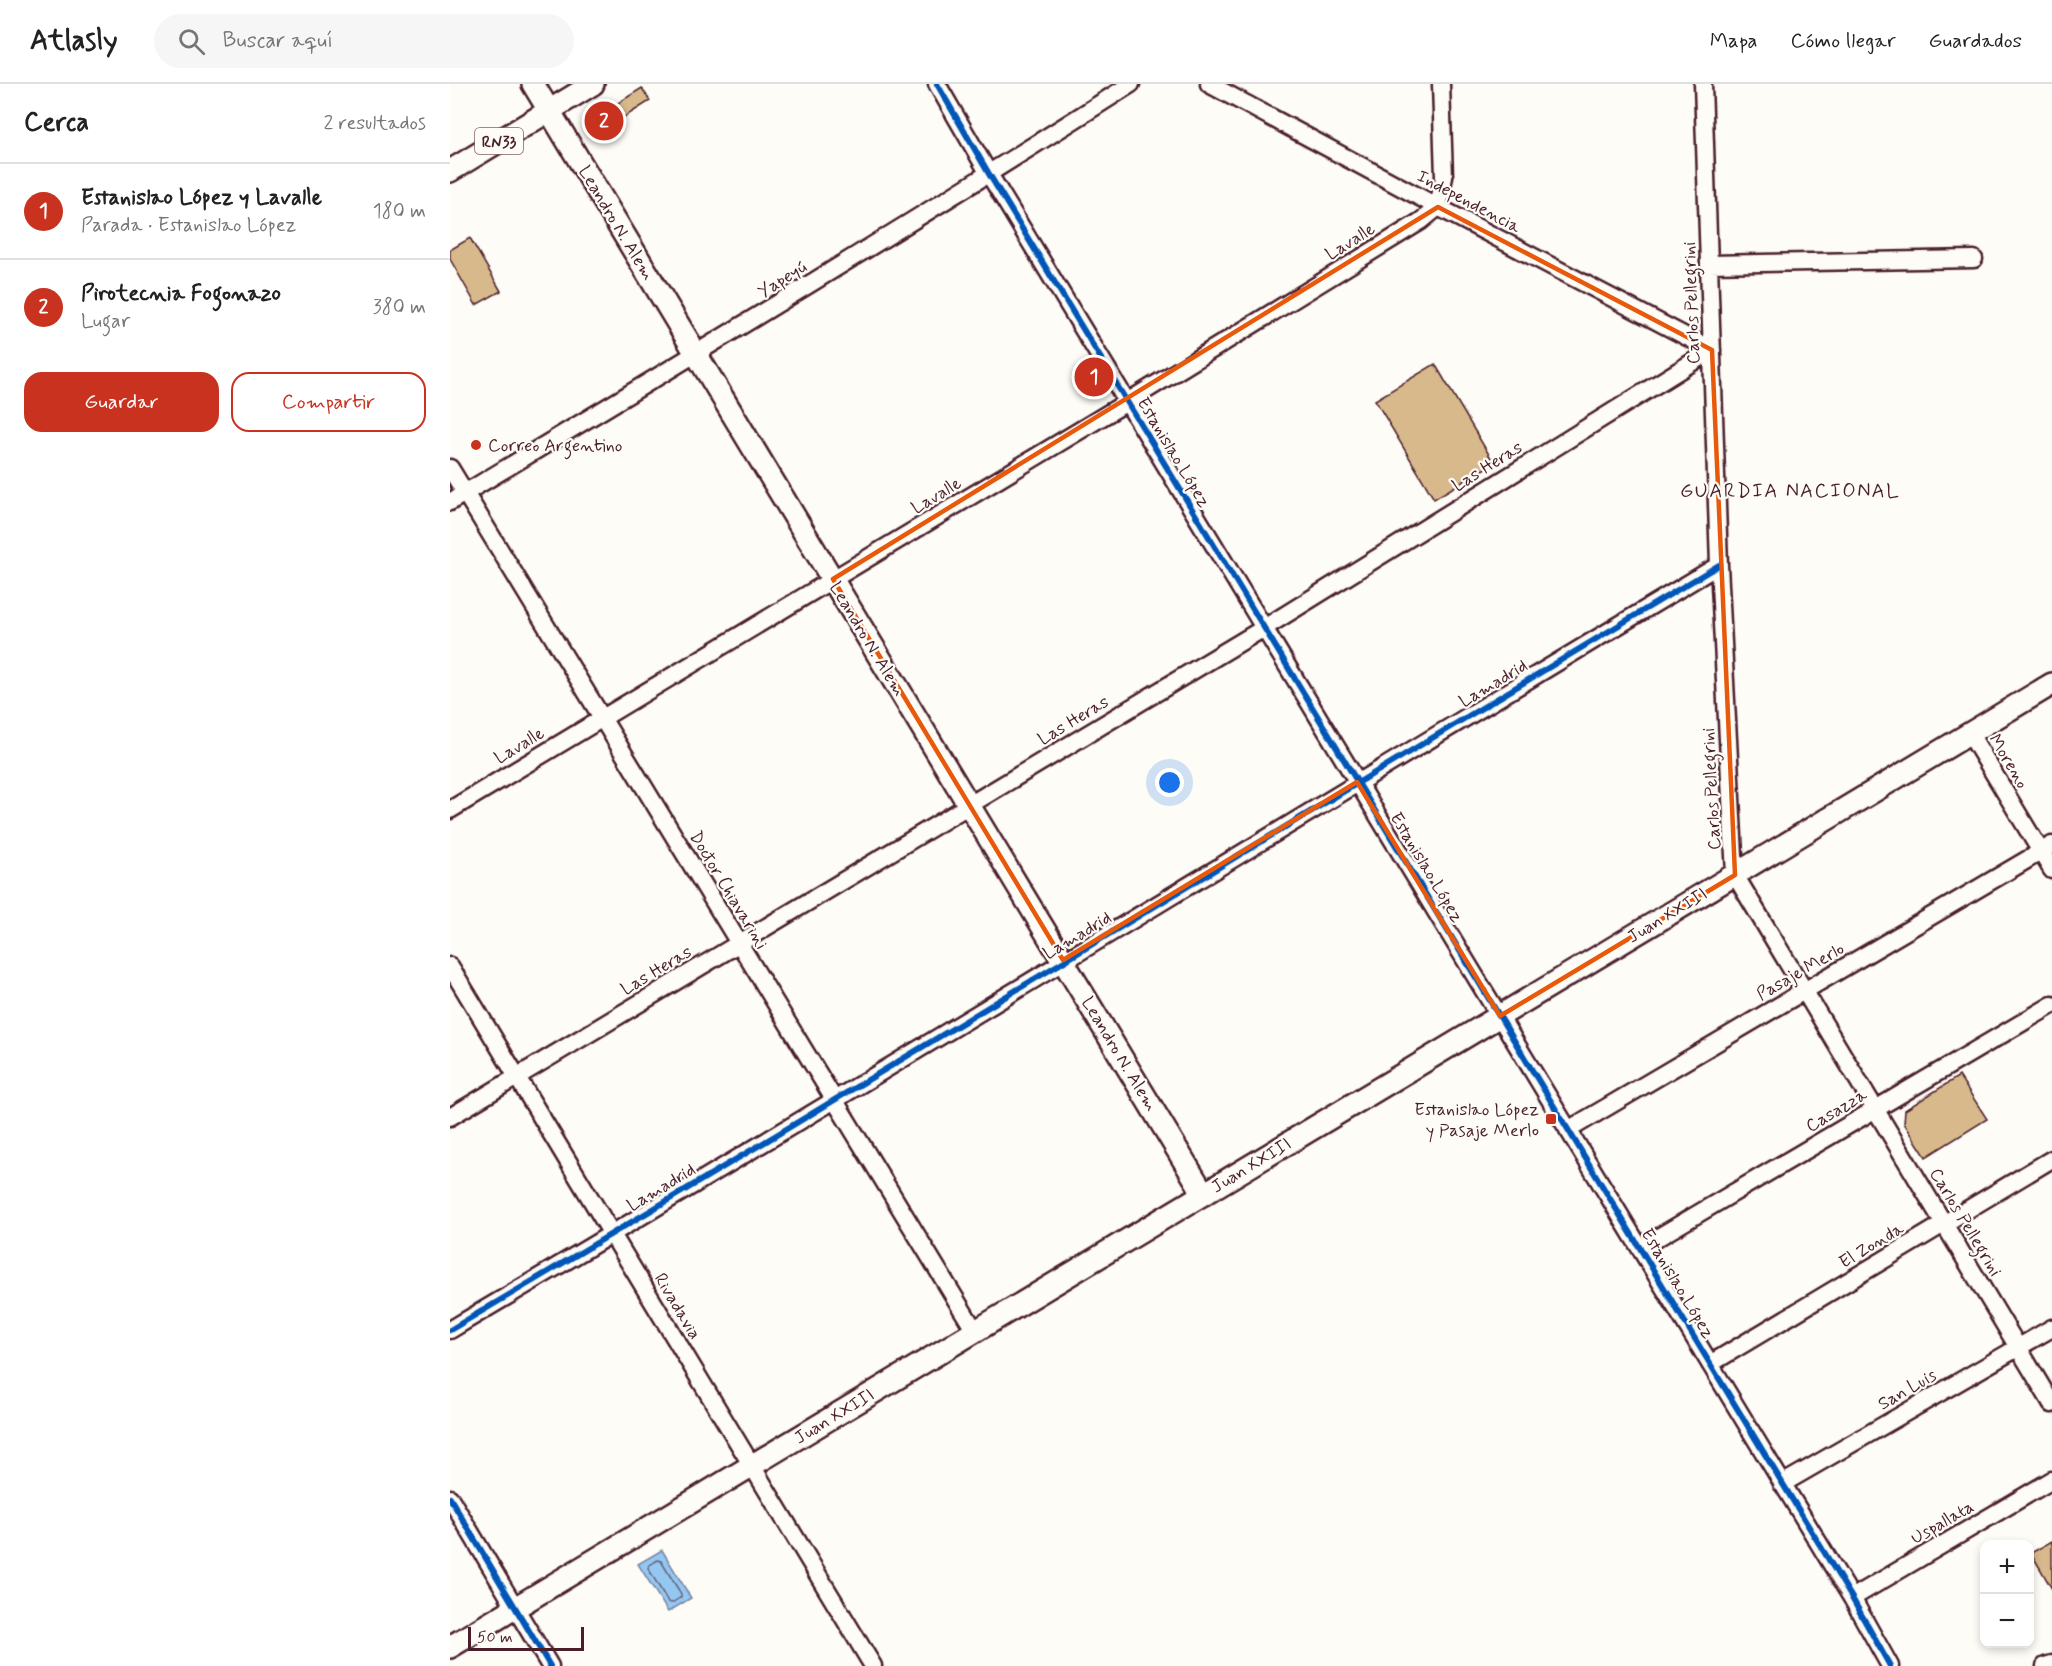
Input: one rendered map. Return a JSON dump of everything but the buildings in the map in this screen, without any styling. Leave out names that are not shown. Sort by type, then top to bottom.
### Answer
[{"type":"main road","name":"Leandro N. Alem","points":[[533,84],[1204,1194]]},
{"type":"main road","name":"RN33","points":[[450,171],[593,84]]},
{"type":"main road","name":"Juan XXIII","points":[[450,1647],[2052,684]]},
{"type":"street","name":"Estanislao López","points":[[937,84],[989,174],[1852,1598],[1890,1666]]},
{"type":"street","name":"Yapeyú","points":[[450,502],[696,354],[1131,84]]},
{"type":"street","name":"Independencia","points":[[1209,84],[1712,350]]},
{"type":"street","points":[[1438,207],[1444,177],[1441,84]]},
{"type":"street","name":"Carlos Pellegrini","points":[[1703,84],[1719,565],[1735,875],[2052,1404]]},
{"type":"street","name":"Lavalle","points":[[450,810],[1127,402],[1421,221],[1438,207]]},
{"type":"street","points":[[1709,264],[1974,259]]},
{"type":"street","name":"Las Heras","points":[[450,1117],[1264,628],[1712,350]]},
{"type":"street","name":"Doctor Chiavarini","points":[[450,468],[975,1331]]},
{"type":"street","name":"Lamadrid","points":[[450,1330],[1719,565]]},
{"type":"street","name":"Moreno","points":[[1970,734],[2047,848],[2052,870]]},
{"type":"street","name":"Pasaje Merlo","points":[[1568,1130],[2047,848]]},
{"type":"street","name":"Rivadavia","points":[[450,966],[873,1666]]},
{"type":"street","name":"Casazza","points":[[1640,1248],[2052,1005]]},
{"type":"street","name":"El Zonda","points":[[1710,1364],[2052,1159]]},
{"type":"street","name":"San Luis","points":[[1782,1484],[2052,1328]]},
{"type":"street","name":"Uspallata","points":[[1852,1598],[2052,1480]]},
{"type":"street","points":[[450,1498],[550,1666]]},
{"type":"street","points":[[2045,1666],[2052,1664]]},
{"type":"highlighted area","points":[[1438,207],[1712,350],[1735,875],[1500,1016],[1357,782],[1063,960],[833,579]]},
{"type":"water","points":[[662,1550],[691,1598],[668,1612],[638,1564]]},
{"type":"cycle path","points":[[937,84],[989,174],[1852,1598],[1890,1666]]},
{"type":"cycle path","points":[[450,1330],[1719,565]]},
{"type":"cycle path","points":[[450,1498],[550,1666]]},
{"type":"place","name":"Pirotecnia Fogonazo","points":[[604,121]]},
{"type":"place","name":"Estanislao López y Lavalle","points":[[1094,377]]},
{"type":"place","name":"Correo Argentino","points":[[476,445]]},
{"type":"place","name":"Estanislao López y Pasaje Merlo","points":[[1551,1119]]},
{"type":"district","name":"GUARDIA NACIONAL","points":[[1790,490]]}]
